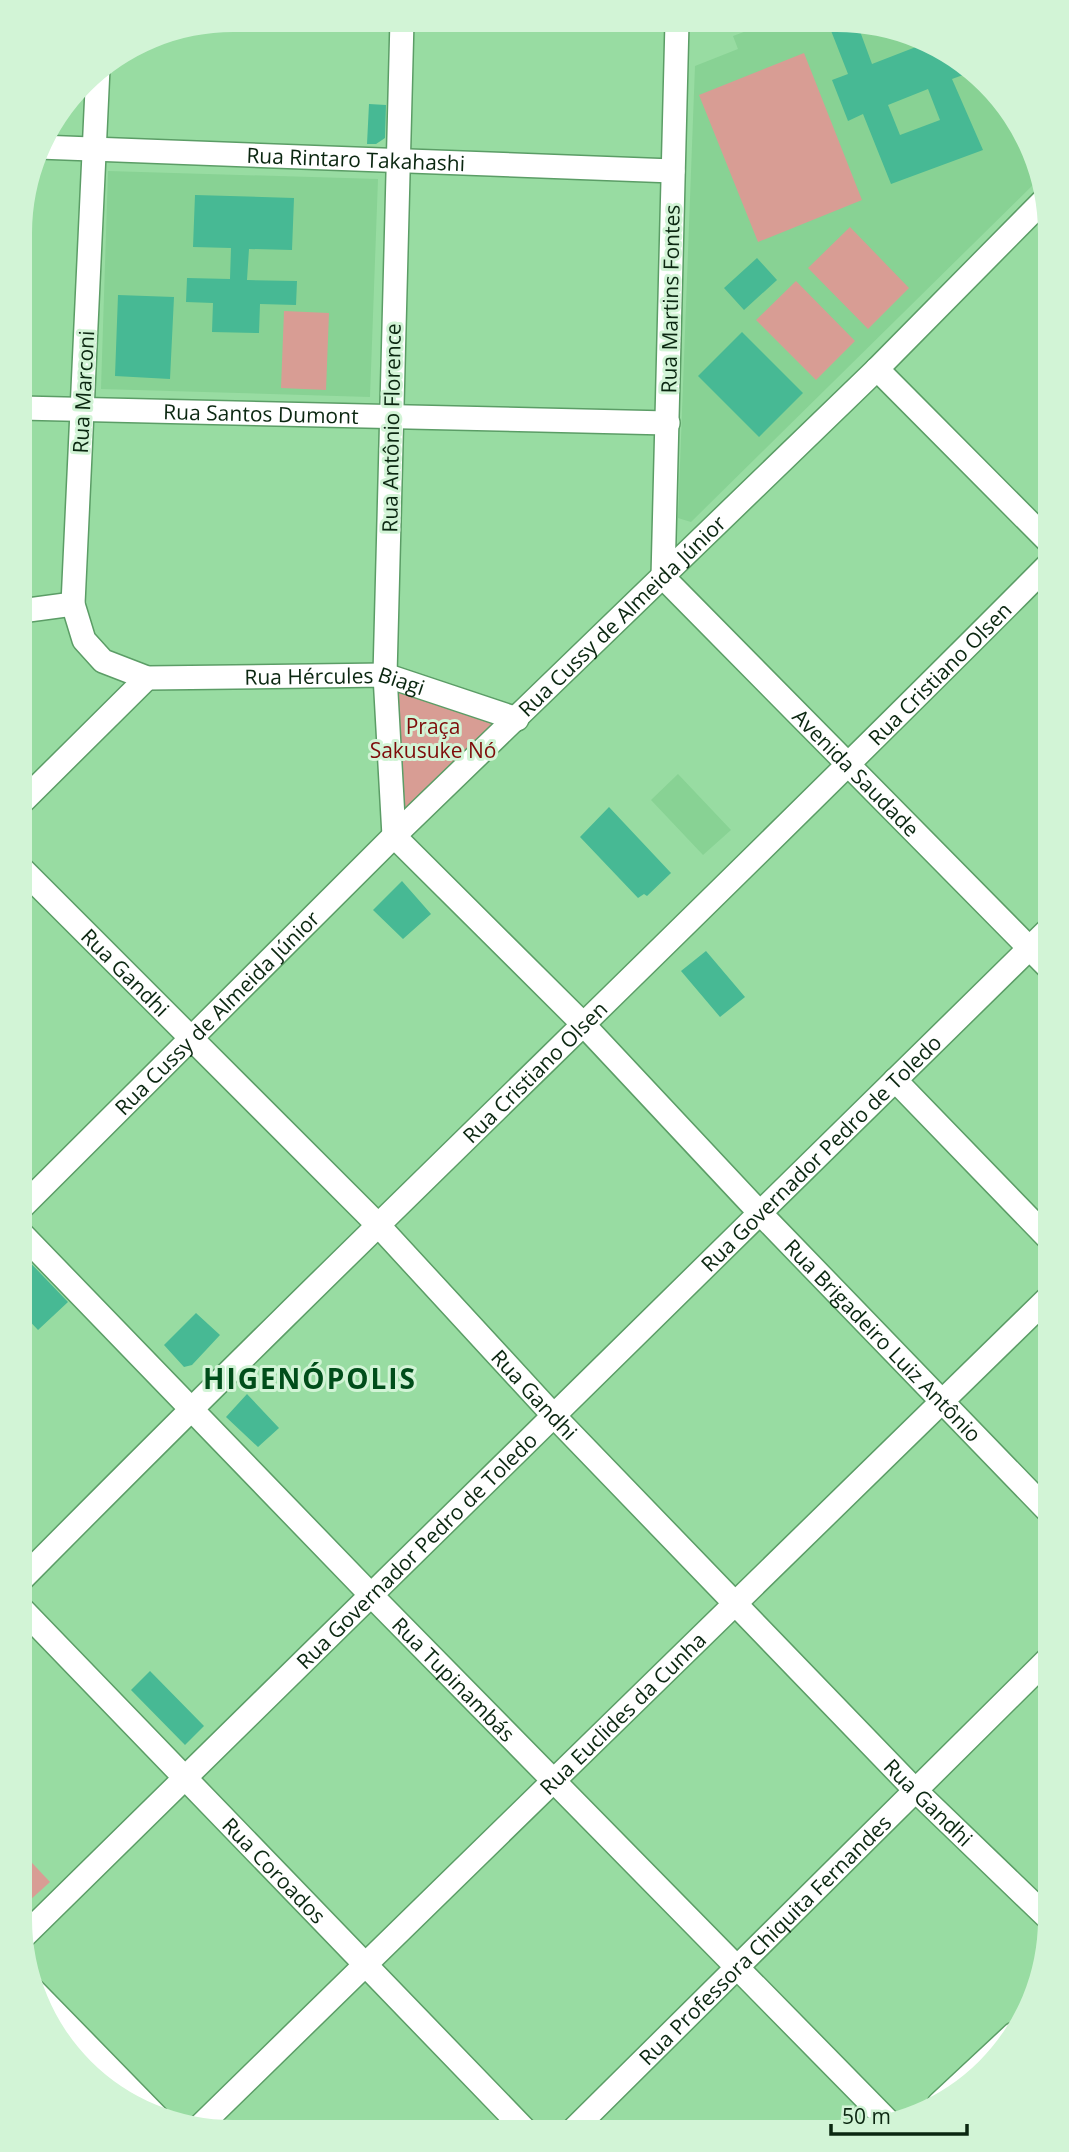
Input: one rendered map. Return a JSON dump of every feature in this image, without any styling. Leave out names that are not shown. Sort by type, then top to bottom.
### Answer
[{"type":"street","name":"Rua Antônio Florence","points":[[394,836],[385,675],[402,31]]},
{"type":"street","name":"Rua Martins Fontes","points":[[663,577],[677,31]]},
{"type":"street","name":"Rua Marconi","points":[[97,83],[73,604],[84,640],[103,661],[147,678]]},
{"type":"street","name":"Rua Rintaro Takahashi","points":[[51,147],[673,171]]},
{"type":"street","name":"Rua Cussy de Almeida Júnior","points":[[32,1197],[394,836],[877,369],[1036,208]]},
{"type":"street","points":[[877,369],[1038,531]]},
{"type":"street","name":"Rua Santos Dumont","points":[[32,408],[668,423]]},
{"type":"street","name":"Rua Cristiano Olsen","points":[[32,1569],[191,1408],[849,765],[1038,575]]},
{"type":"street","name":"Avenida Saudade","points":[[663,577],[1038,957]]},
{"type":"street","points":[[32,610],[73,604]]},
{"type":"street","name":"Rua Hércules Biagi","points":[[147,678],[385,675],[517,719]]},
{"type":"street","points":[[32,792],[147,678]]},
{"type":"street","name":"Rua Brigadeiro Luiz Antônio","points":[[394,836],[583,1024],[760,1213],[1037,1500]]},
{"type":"street","name":"Rua Gandhi","points":[[32,879],[379,1226],[554,1416],[916,1791],[1037,1907]]},
{"type":"street","name":"Rua Governador Pedro de Toledo","points":[[32,1928],[1038,939]]},
{"type":"street","points":[[895,1080],[1037,1227]]},
{"type":"street","name":"Rua Tupinambás","points":[[32,1244],[371,1595],[882,2115]]},
{"type":"street","name":"Rua Euclides da Cunha","points":[[207,2119],[1037,1308]]},
{"type":"street","name":"Rua Coroados","points":[[32,1620],[515,2120]]},
{"type":"street","name":"Rua Professora Chiquita Fernandes","points":[[583,2120],[1037,1670]]},
{"type":"street","points":[[54,2012],[137,2096]]},
{"type":"shaded area","points":[[746,31],[863,33],[901,42],[925,52],[969,81],[988,100],[1017,144],[1032,186],[691,522],[678,518],[695,66],[738,49],[733,36]]},
{"type":"shaded area","points":[[108,171],[378,179],[370,397],[101,389]]},
{"type":"shaded area","points":[[678,774],[731,830],[703,855],[651,800]]},
{"type":"green space","points":[[804,53],[862,200],[758,242],[699,95]]},
{"type":"green space","points":[[850,227],[909,288],[868,329],[808,268]]},
{"type":"green space","points":[[796,281],[855,341],[816,380],[756,320]]},
{"type":"green space","points":[[284,311],[329,313],[326,390],[281,388]]},
{"type":"green space","name":"Praça Sakusuke Nó","points":[[388,677],[512,721],[395,833]]},
{"type":"green space","points":[[32,1863],[50,1882],[32,1898]]},
{"type":"building","points":[[831,31],[861,33],[872,64],[914,48],[925,52],[962,75],[952,79],[983,150],[891,184],[863,114],[848,121],[832,80],[848,74]],"holes":[[[928,89],[940,120],[900,135],[888,105]]]},
{"type":"building","points":[[369,104],[386,105],[385,138],[376,144],[367,144]]},
{"type":"building","points":[[195,195],[294,198],[292,250],[249,249],[247,280],[297,281],[296,305],[260,304],[259,333],[212,332],[213,303],[186,302],[187,278],[230,279],[231,248],[193,247]]},
{"type":"building","points":[[757,258],[777,280],[744,310],[724,288]]},
{"type":"building","points":[[118,295],[174,297],[170,379],[115,376]]},
{"type":"building","points":[[742,332],[803,393],[759,437],[698,376]]},
{"type":"building","points":[[609,807],[671,873],[647,896],[644,894],[638,898],[580,837]]},
{"type":"building","points":[[402,881],[431,914],[403,939],[373,910]]},
{"type":"building","points":[[706,951],[745,997],[720,1017],[681,971]]},
{"type":"building","points":[[32,1264],[68,1302],[38,1330],[32,1324]]},
{"type":"building","points":[[196,1313],[220,1335],[192,1365],[184,1367],[164,1345]]},
{"type":"building","points":[[247,1394],[279,1428],[258,1447],[226,1417]]},
{"type":"building","points":[[150,1671],[204,1726],[185,1745],[131,1690]]},
{"type":"district","name":"HIGENÓPOLIS","points":[[310,1378]]}]
